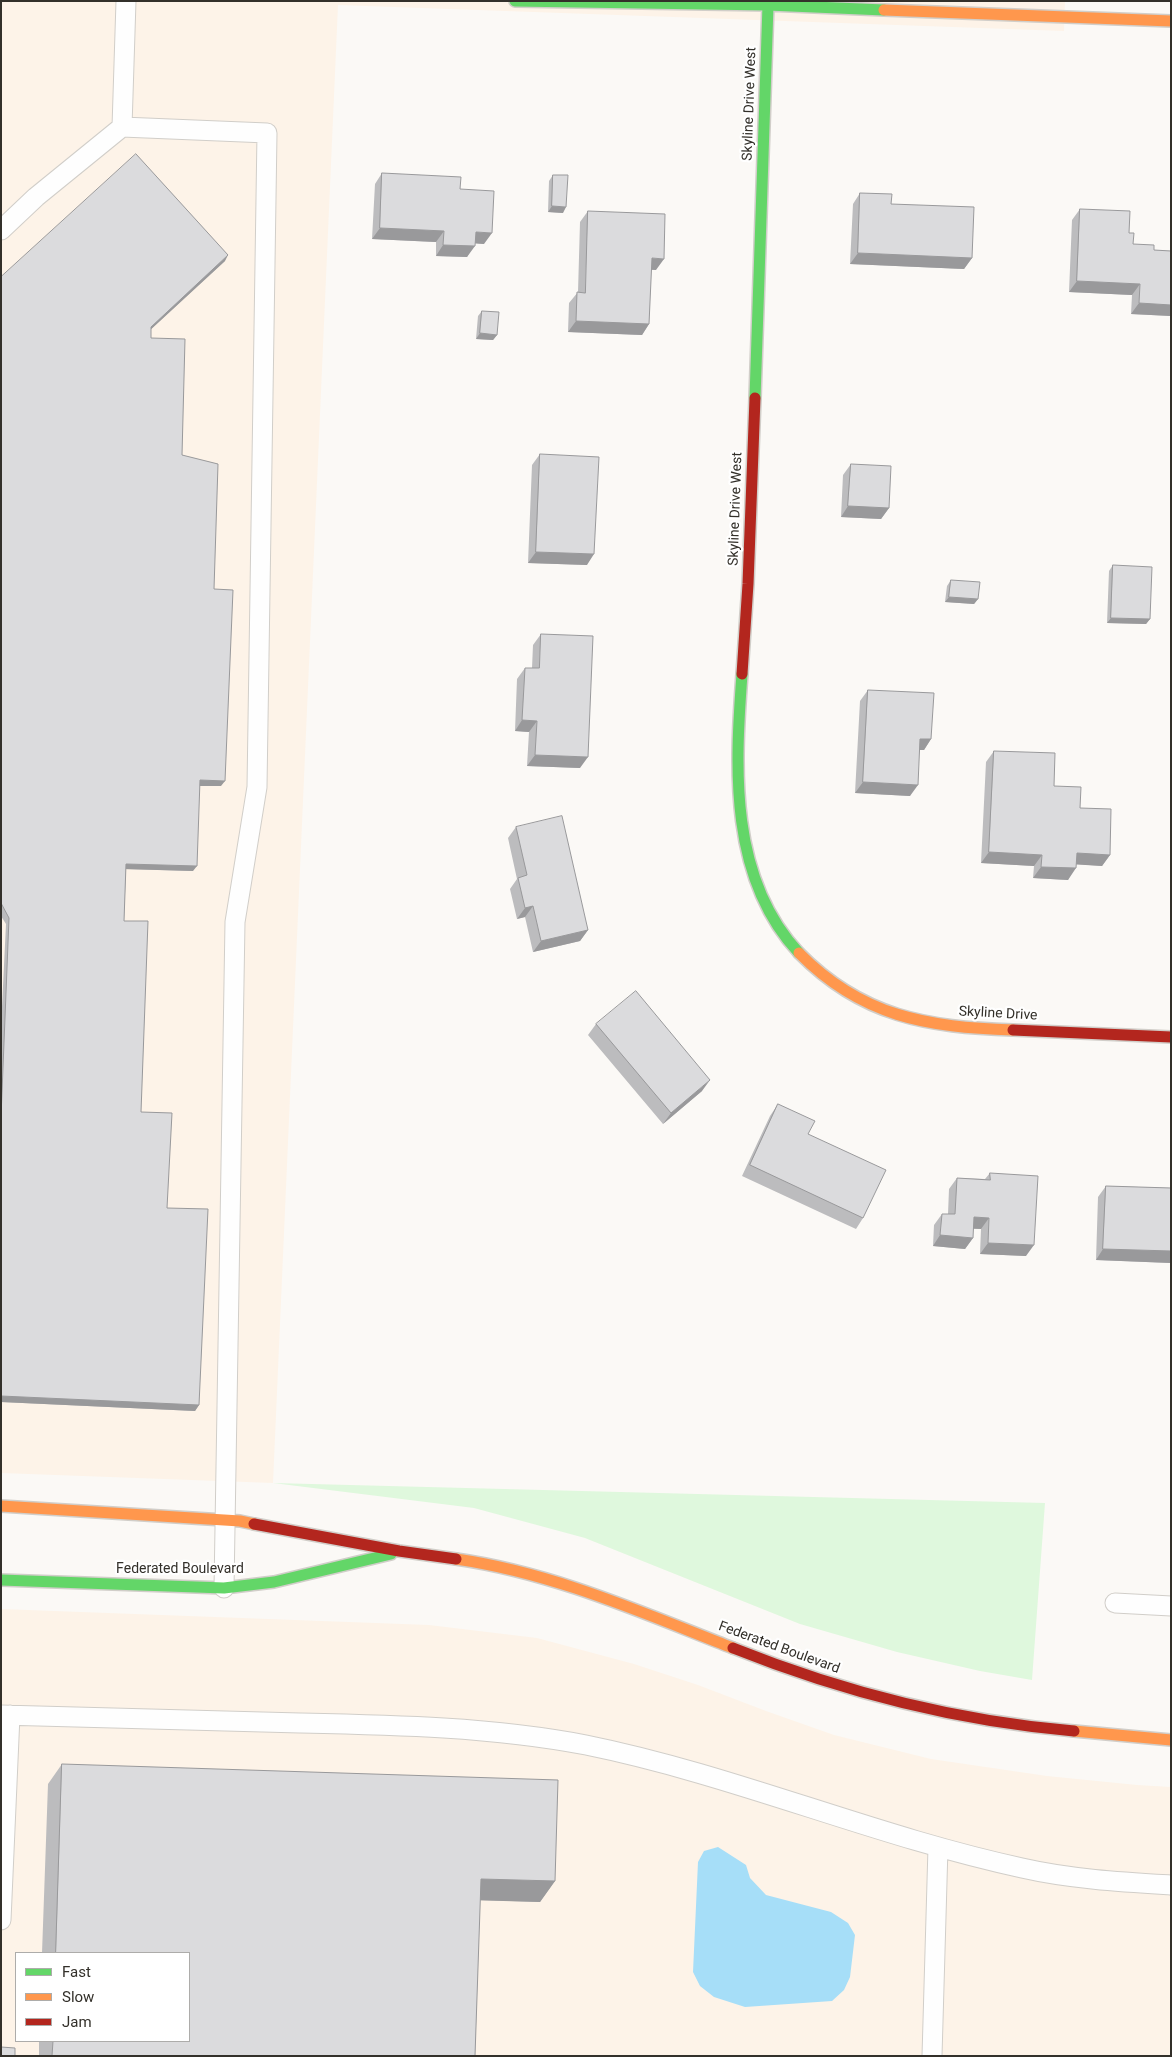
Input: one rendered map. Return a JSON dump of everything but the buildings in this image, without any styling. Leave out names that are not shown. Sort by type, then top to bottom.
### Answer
[{"type":"main road","points":[[515,1],[979,7],[1171,21]]},
{"type":"main road","name":"Skyline Drive West","points":[[768,5],[748,600],[740,723],[741,810],[745,840],[755,882],[771,915],[788,941],[834,984]]},
{"type":"main road","name":"Skyline Drive","points":[[834,984],[864,1002],[893,1015],[929,1025],[1171,1036]]},
{"type":"main road","name":"Federated Boulevard","points":[[1,1506],[257,1523],[483,1563],[567,1585],[793,1672],[880,1698],[963,1716],[1058,1730],[1171,1740]]},
{"type":"main road","name":"Federated Boulevard","points":[[1,1580],[224,1588],[274,1582],[384,1555],[415,1552]]},
{"type":"lane","points":[[122,127],[126,1]]},
{"type":"lane","points":[[1,230],[36,197],[122,127],[267,133],[257,787],[235,922],[224,1588]]},
{"type":"lane","points":[[1115,1603],[1171,1606]]},
{"type":"lane","points":[[1,1920],[6,1715],[367,1725],[542,1738],[641,1757],[690,1770],[938,1847],[1027,1869],[1109,1880],[1171,1885]]},
{"type":"lane","points":[[932,2056],[938,1847]]},
{"type":"shaded area","points":[[1,1],[1065,1],[1064,31],[338,5],[273,1483],[1,1473]]},
{"type":"shaded area","points":[[1,1609],[429,1625],[537,1638],[634,1664],[698,1685],[834,1735],[931,1759],[1047,1776],[1171,1787],[1171,2056],[1,2056]]},
{"type":"green space","points":[[273,1483],[1045,1503],[1032,1680],[980,1671],[897,1652],[800,1624],[585,1538],[474,1508]]},
{"type":"water","points":[[718,1847],[746,1865],[750,1878],[766,1895],[831,1912],[848,1923],[855,1935],[850,1977],[844,1990],[832,2001],[745,2007],[714,1997],[700,1986],[693,1972],[698,1862],[704,1851]]},
{"type":"traffic: fast","points":[[515,1],[768,5],[884,10]]},
{"type":"traffic: fast","points":[[755,398],[768,5]]},
{"type":"traffic: fast","points":[[742,674],[738,747],[739,784],[742,821],[748,857],[760,891],[776,923],[799,953]]},
{"type":"traffic: fast","points":[[1,1580],[224,1588],[274,1582],[391,1554]]},
{"type":"traffic: slow","points":[[884,10],[1171,21]]},
{"type":"traffic: slow","points":[[799,953],[823,975],[847,992],[872,1005],[897,1014],[952,1026],[1013,1030]]},
{"type":"traffic: slow","points":[[1,1506],[240,1521],[254,1524]]},
{"type":"traffic: slow","points":[[456,1559],[492,1565],[563,1584],[632,1608],[733,1648]]},
{"type":"traffic: slow","points":[[1074,1731],[1171,1740]]},
{"type":"traffic: jam","points":[[742,674],[748,584],[755,398]]},
{"type":"traffic: jam","points":[[1013,1030],[1171,1037]]},
{"type":"traffic: jam","points":[[254,1524],[399,1551],[456,1559]]},
{"type":"traffic: jam","points":[[733,1648],[816,1678],[901,1702],[987,1720],[1074,1731]]}]
